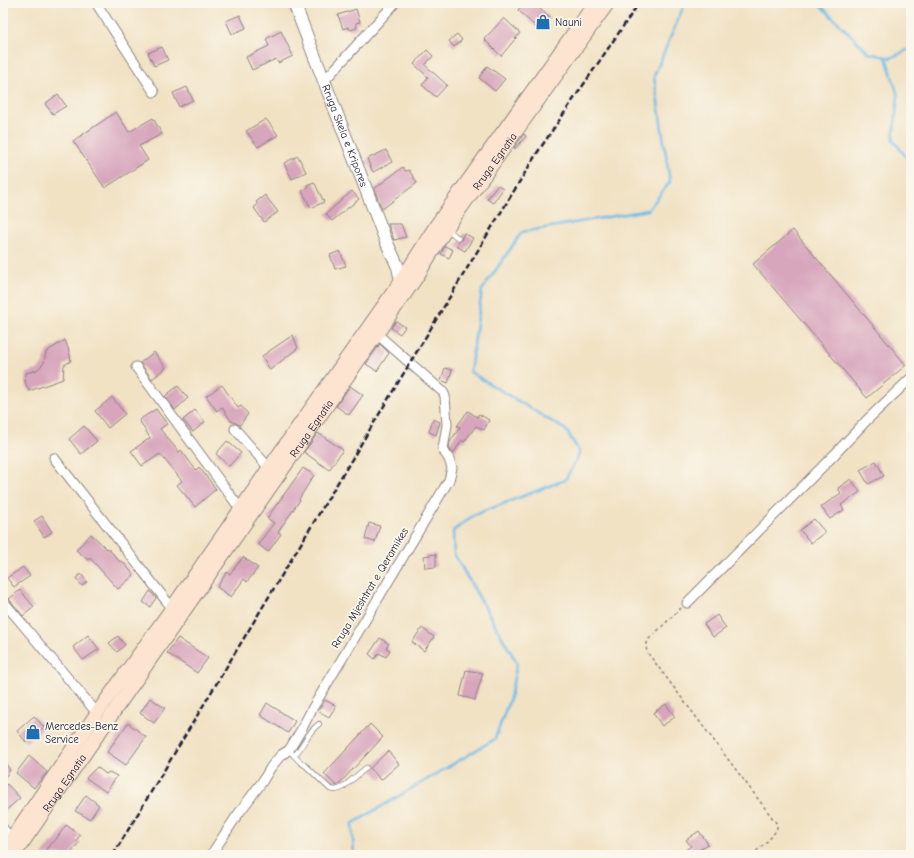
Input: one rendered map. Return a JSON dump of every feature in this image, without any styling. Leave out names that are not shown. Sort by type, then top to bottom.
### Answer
[{"type":"main road","name":"Rruga Egnatia","points":[[14,855],[377,334],[406,277],[437,224],[595,3]]},
{"type":"main road","name":"Rruga Egnatia","points":[[3,851],[8,833],[97,713],[241,510],[269,468],[406,277],[446,229],[608,3]]},
{"type":"street","points":[[96,3],[154,92]]},
{"type":"street","name":"Rruga Skela e Kripores","points":[[294,3],[324,81],[406,277]]},
{"type":"street","points":[[324,81],[395,3]]},
{"type":"street","name":"Rruga Mjeshtrat e Qeramikes","points":[[211,855],[276,760],[291,753],[316,702],[452,473],[451,463],[443,449],[447,425],[445,396],[443,392],[377,334]]},
{"type":"street","points":[[136,367],[241,510]]},
{"type":"street","points":[[687,603],[867,420],[911,378]]},
{"type":"street","points":[[235,429],[269,468]]},
{"type":"street","points":[[54,458],[172,608]]},
{"type":"street","points":[[3,601],[97,713]]},
{"type":"lane","points":[[446,229],[458,238]]},
{"type":"lane","points":[[291,753],[299,751],[308,734],[319,724]]},
{"type":"lane","points":[[291,753],[326,787],[330,789],[336,790],[342,788],[366,768]]},
{"type":"path","points":[[687,603],[650,637],[646,648],[653,660],[777,824],[778,826],[776,832],[752,855]]},
{"type":"building","points":[[524,3],[534,3],[550,18],[539,30],[518,10]]},
{"type":"building","points":[[356,9],[360,22],[356,23],[357,28],[350,30],[348,27],[343,29],[338,15]]},
{"type":"building","points":[[240,15],[246,28],[232,34],[226,21]]},
{"type":"building","points":[[504,18],[520,33],[501,56],[484,39]]},
{"type":"building","points":[[281,31],[293,56],[278,63],[276,59],[252,70],[246,57],[269,46],[266,39]]},
{"type":"building","points":[[457,34],[462,40],[454,47],[449,41]]},
{"type":"building","points":[[162,47],[168,60],[154,66],[148,53]]},
{"type":"building","points":[[427,50],[433,56],[425,65],[447,85],[436,97],[422,85],[428,77],[414,64]]},
{"type":"building","points":[[487,66],[505,79],[495,91],[479,78]]},
{"type":"building","points":[[187,87],[193,100],[179,107],[173,93]]},
{"type":"building","points":[[58,94],[66,106],[53,114],[45,104]]},
{"type":"building","points":[[116,112],[129,132],[153,118],[162,134],[139,146],[148,160],[105,188],[73,141]]},
{"type":"building","points":[[266,119],[278,135],[258,147],[246,131]]},
{"type":"building","points":[[524,134],[526,136],[515,149],[514,148]]},
{"type":"building","points":[[386,150],[392,162],[373,172],[367,159]]},
{"type":"building","points":[[298,156],[306,172],[292,179],[284,163]]},
{"type":"building","points":[[403,167],[405,171],[409,170],[417,183],[382,209],[374,189]]},
{"type":"building","points":[[314,182],[324,202],[311,208],[302,191],[308,188],[307,185]]},
{"type":"building","points":[[498,185],[503,189],[493,203],[487,199]]},
{"type":"building","points":[[352,191],[359,199],[332,221],[326,214]]},
{"type":"building","points":[[265,195],[278,212],[264,222],[254,208],[258,204],[256,202]]},
{"type":"building","points":[[388,224],[401,224],[406,237],[394,240]]},
{"type":"building","points":[[793,230],[906,365],[867,398],[753,264]]},
{"type":"building","points":[[464,233],[473,238],[465,251],[456,246]]},
{"type":"building","points":[[445,246],[453,250],[449,258],[441,254]]},
{"type":"building","points":[[340,251],[346,266],[335,269],[330,255]]},
{"type":"building","points":[[396,321],[405,327],[400,334],[391,328]]},
{"type":"building","points":[[293,335],[298,348],[270,370],[262,356]]},
{"type":"building","points":[[65,340],[71,361],[64,365],[63,379],[29,391],[25,382],[26,373],[37,370],[44,363],[46,352]]},
{"type":"building","points":[[380,344],[389,353],[377,371],[366,364]]},
{"type":"building","points":[[154,352],[166,368],[152,379],[140,363]]},
{"type":"building","points":[[445,368],[452,370],[448,383],[441,380]]},
{"type":"building","points":[[222,385],[238,408],[241,406],[248,414],[240,425],[231,421],[222,407],[217,411],[206,396]]},
{"type":"building","points":[[178,386],[188,398],[175,410],[165,396]]},
{"type":"building","points":[[350,386],[363,395],[349,415],[336,406]]},
{"type":"building","points":[[112,397],[125,414],[108,428],[95,411]]},
{"type":"building","points":[[156,409],[167,424],[160,429],[179,452],[181,450],[196,470],[199,467],[216,489],[195,507],[177,485],[182,481],[160,454],[142,466],[131,451],[150,438],[139,420]]},
{"type":"building","points":[[195,410],[205,422],[193,432],[183,420]]},
{"type":"building","points":[[468,411],[477,417],[479,414],[489,420],[484,430],[476,426],[464,442],[462,440],[453,454],[449,448],[450,442],[460,427],[457,426]]},
{"type":"building","points":[[433,419],[440,422],[436,435],[429,432]]},
{"type":"building","points":[[84,426],[97,441],[81,454],[69,439]]},
{"type":"building","points":[[318,433],[343,450],[329,470],[304,452]]},
{"type":"building","points":[[227,441],[241,453],[229,466],[216,454]]},
{"type":"building","points":[[876,461],[884,476],[868,484],[860,470]]},
{"type":"building","points":[[303,468],[314,475],[299,499],[300,500],[278,532],[281,534],[268,552],[258,544],[274,523],[267,518]]},
{"type":"building","points":[[851,479],[860,492],[841,505],[844,510],[830,519],[821,507],[841,493],[838,488]]},
{"type":"building","points":[[42,516],[52,532],[44,537],[34,521]]},
{"type":"building","points":[[814,519],[825,532],[811,543],[800,530]]},
{"type":"building","points":[[369,523],[380,526],[375,542],[365,539]]},
{"type":"building","points":[[91,534],[107,549],[108,548],[120,562],[122,561],[134,575],[118,589],[90,558],[88,560],[76,550]]},
{"type":"building","points":[[436,554],[436,567],[425,568],[424,556]]},
{"type":"building","points":[[243,557],[258,568],[247,582],[244,579],[231,597],[217,587],[227,572],[230,574]]},
{"type":"building","points":[[23,567],[30,576],[14,587],[7,578]]},
{"type":"building","points":[[81,574],[87,582],[82,586],[76,578]]},
{"type":"building","points":[[20,590],[34,607],[23,616],[9,599]]},
{"type":"building","points":[[150,591],[156,598],[150,607],[143,602]]},
{"type":"building","points":[[717,615],[726,628],[713,637],[704,624]]},
{"type":"building","points":[[422,628],[434,637],[424,651],[412,642]]},
{"type":"building","points":[[88,635],[99,649],[83,660],[73,647]]},
{"type":"building","points":[[118,636],[125,645],[117,652],[109,643]]},
{"type":"building","points":[[178,638],[208,658],[197,673],[167,653]]},
{"type":"building","points":[[380,638],[389,644],[386,648],[390,650],[386,657],[379,653],[375,659],[369,654]]},
{"type":"building","points":[[466,670],[483,673],[475,700],[460,696]]},
{"type":"building","points":[[150,698],[165,708],[154,723],[140,713]]},
{"type":"building","points":[[325,700],[336,706],[329,717],[318,711]]},
{"type":"building","points":[[267,703],[295,721],[288,733],[260,715]]},
{"type":"building","points":[[666,704],[675,717],[662,726],[653,713]]},
{"type":"building","points":[[34,716],[44,727],[26,742],[17,731]]},
{"type":"building","points":[[128,723],[146,737],[126,765],[107,752]]},
{"type":"building","points":[[370,724],[383,737],[337,786],[324,774]]},
{"type":"building","points":[[388,751],[399,764],[381,780],[370,768]]},
{"type":"building","points":[[29,756],[47,772],[34,788],[16,773]]},
{"type":"building","points":[[3,760],[10,770],[3,780]]},
{"type":"building","points":[[97,767],[106,774],[109,772],[117,776],[106,792],[86,778]]},
{"type":"building","points":[[7,784],[20,798],[3,813],[3,788]]},
{"type":"building","points":[[86,795],[99,805],[90,819],[75,811]]},
{"type":"building","points":[[66,825],[80,835],[76,841],[79,842],[70,855],[42,855],[51,843],[54,842]]},
{"type":"building","points":[[699,831],[708,844],[692,855],[678,855],[691,846],[686,840]]},
{"type":"waterway","points":[[354,855],[352,824],[495,739],[510,698],[517,663],[454,554],[453,531],[474,515],[565,480],[580,453],[566,430],[470,372],[482,290],[522,232],[648,210],[670,182],[654,76],[685,3]]},
{"type":"waterway","points":[[818,3],[869,53],[891,58],[911,48]]},
{"type":"waterway","points":[[886,57],[898,96],[893,140],[911,163]]},
{"type":"railway","points":[[113,855],[537,153],[639,3]]},
{"type":"place","name":"Nauni","points":[[543,22]]},
{"type":"place","name":"Mercedes-Benz Service","points":[[33,732]]}]
